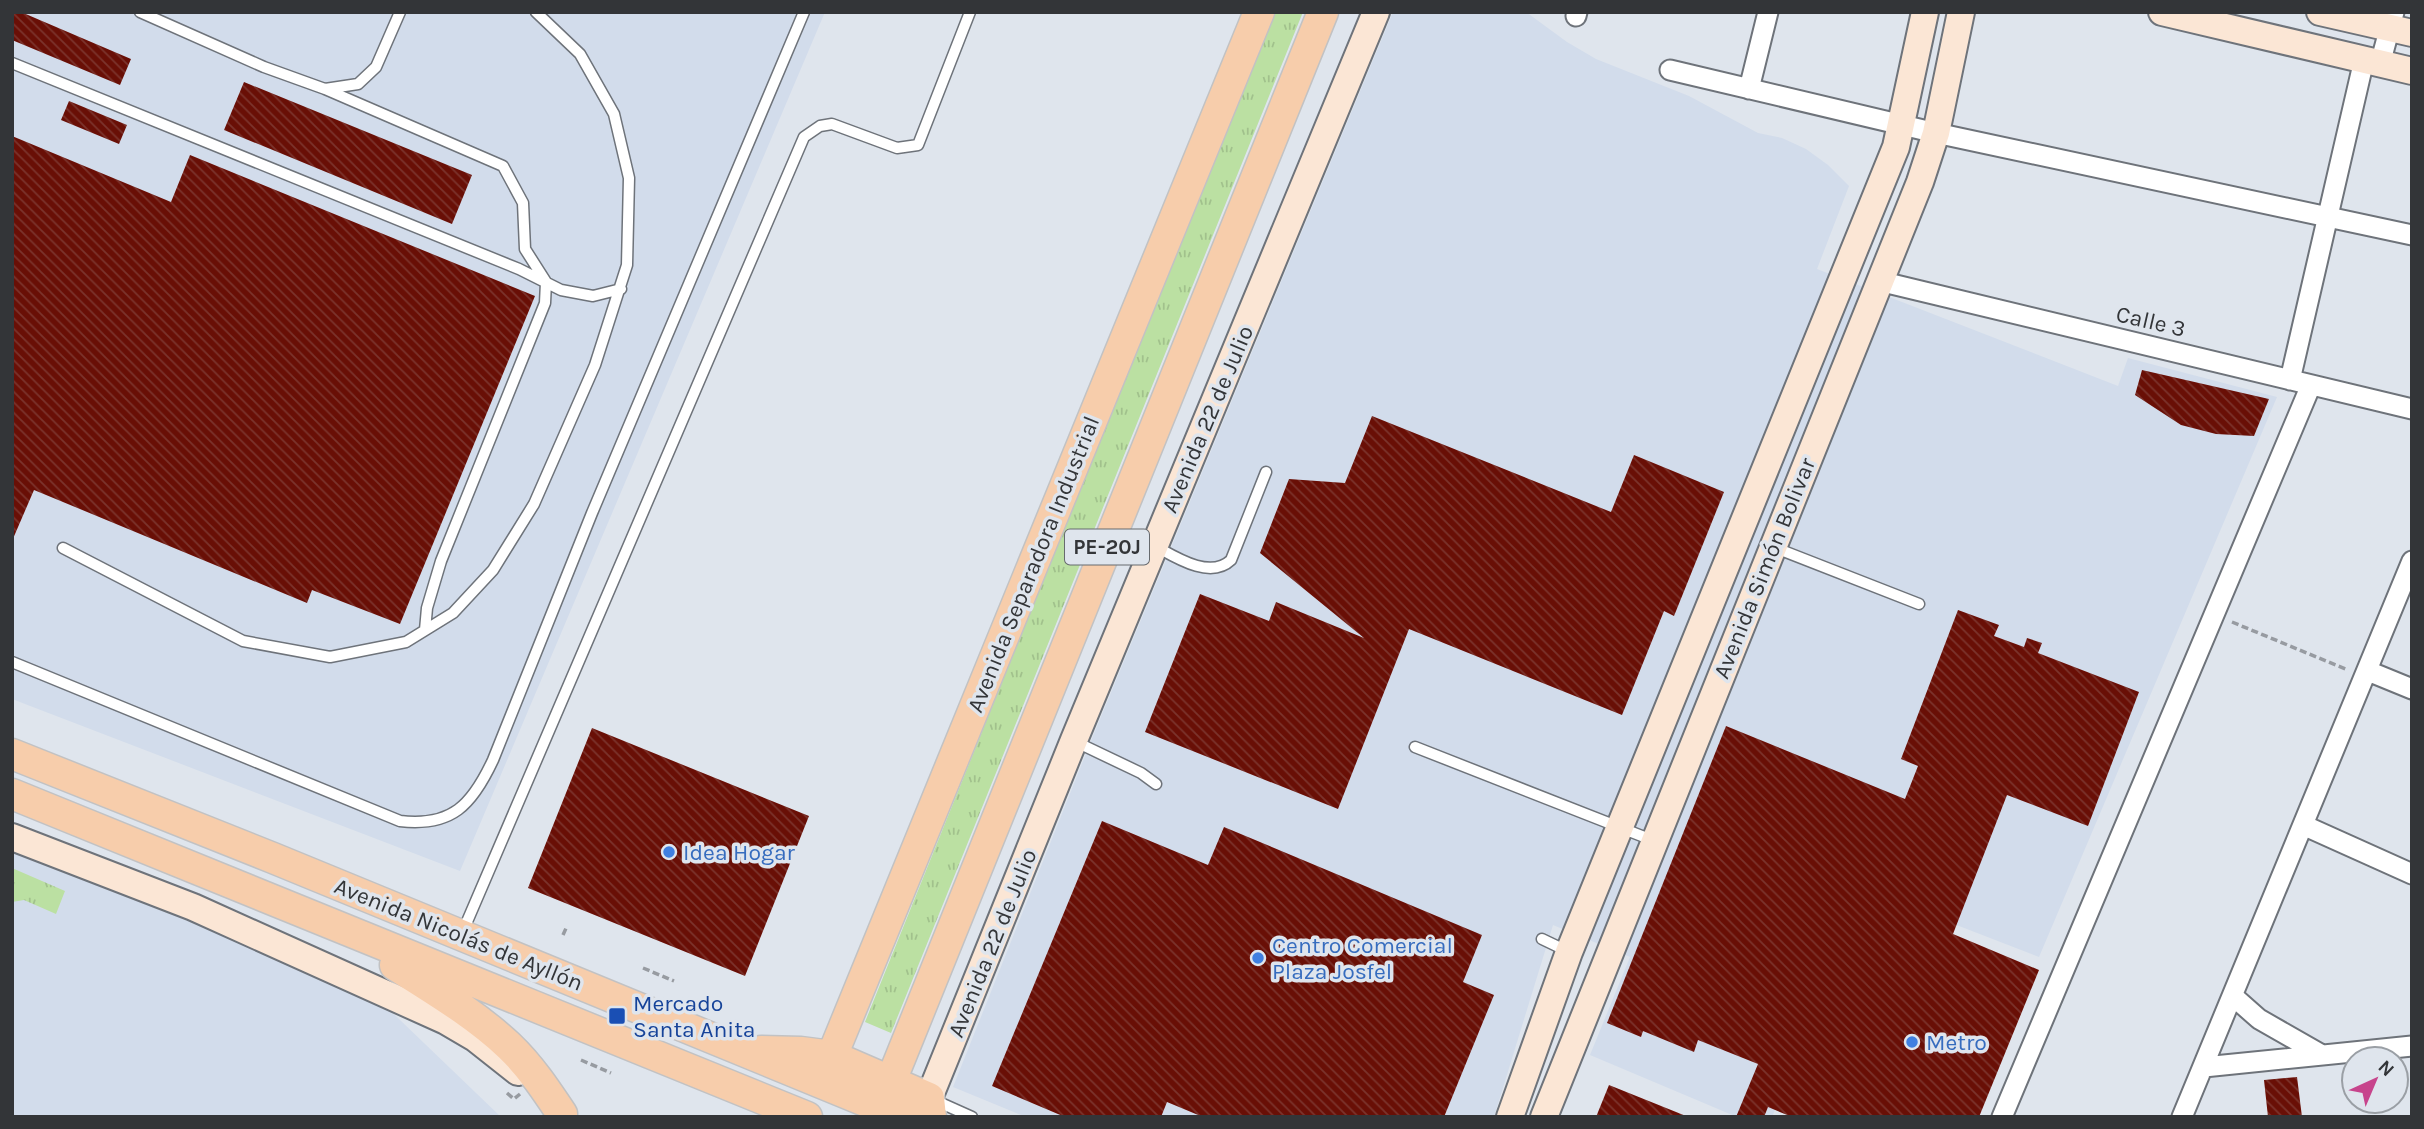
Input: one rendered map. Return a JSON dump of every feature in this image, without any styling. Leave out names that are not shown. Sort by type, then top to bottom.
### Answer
[{"type":"main road","name":"Avenida Separadora Industrial","points":[[832,1056],[1259,12]]},
{"type":"main road","name":"PE-20J","points":[[891,1081],[1324,12]]},
{"type":"main road","name":"Avenida Nicolás de Ayllón","points":[[12,754],[904,1117]]},
{"type":"main road","name":"Avenida Nicolás de Ayllón","points":[[12,794],[807,1117]]},
{"type":"main road","points":[[336,926],[475,1017],[510,1047],[538,1079],[563,1115]]},
{"type":"main road","points":[[740,1049],[832,1056],[891,1081],[930,1108]]},
{"type":"street","name":"Avenida 22 de Julio","points":[[930,1108],[1074,740],[1376,12]]},
{"type":"street","points":[[1749,89],[1768,12]]},
{"type":"street","name":"Avenida Simón Bolivar","points":[[1510,1117],[1569,952],[1891,159],[1902,123],[1925,12]]},
{"type":"street","name":"Avenida Simón Bolivar","points":[[1544,1117],[1920,181],[1937,133],[1961,12]]},
{"type":"street","points":[[2162,12],[2214,18],[2412,71]]},
{"type":"street","points":[[2290,380],[2327,217],[2372,62],[2399,25],[2320,12]]},
{"type":"street","points":[[1670,70],[1937,133],[2412,235]]},
{"type":"street","name":"Calle 3","points":[[1879,281],[2412,409]]},
{"type":"street","points":[[2002,1117],[2311,385]]},
{"type":"street","points":[[2182,1117],[2412,561]]},
{"type":"street","points":[[2366,674],[2412,689]]},
{"type":"street","points":[[2303,825],[2412,874]]},
{"type":"street","points":[[12,836],[193,906],[446,1021],[502,1058],[563,1115]]},
{"type":"street","points":[[2233,996],[2259,1019],[2322,1055]]},
{"type":"street","points":[[2204,1067],[2412,1046]]},
{"type":"lane","points":[[140,12],[264,67],[325,89],[503,166],[523,203],[525,249],[546,282],[545,303],[441,561],[427,608],[425,630]]},
{"type":"lane","points":[[325,89],[358,84],[376,67],[400,12]]},
{"type":"lane","points":[[63,548],[243,641],[330,657],[406,642],[453,613],[493,570],[534,505],[595,365],[627,265],[629,178],[614,114],[580,54],[536,12]]},
{"type":"lane","points":[[12,662],[400,821],[423,823],[437,820],[460,809],[484,779],[493,760],[592,513],[804,12]]},
{"type":"lane","points":[[461,935],[804,136],[820,126],[832,124],[897,148],[918,145],[970,12]]},
{"type":"lane","points":[[12,63],[519,269],[561,290],[593,296],[621,289]]},
{"type":"lane","points":[[1155,545],[1185,563],[1212,568],[1225,566],[1231,560],[1266,472]]},
{"type":"lane","points":[[1773,547],[1919,604]]},
{"type":"lane","points":[[1074,740],[1141,773],[1156,785]]},
{"type":"lane","points":[[1415,747],[1655,841]]},
{"type":"lane","points":[[1542,939],[1569,952]]},
{"type":"lane","points":[[930,1108],[972,1117]]},
{"type":"path","points":[[2214,614],[2366,674]]},
{"type":"path","points":[[563,935],[568,926]]},
{"type":"path","points":[[643,968],[674,981]]},
{"type":"path","points":[[581,1060],[611,1073]]},
{"type":"shaded area","points":[[12,12],[825,12],[460,871],[12,699]]},
{"type":"shaded area","points":[[1393,12],[1526,12],[1596,59],[1689,96],[1758,133],[1782,138],[1806,149],[1828,165],[1849,186],[1817,269],[2118,386],[2128,358],[2277,397],[2039,957],[1866,890],[1772,1117],[1737,1117],[1590,1055],[1630,957],[1553,925],[1494,1117],[1026,1117],[953,1087],[1093,736]]},
{"type":"shaded area","points":[[12,850],[374,995],[501,1117],[12,1117]]},
{"type":"green space","points":[[1272,12],[1303,12],[891,1033],[865,1022]]},
{"type":"green space","points":[[12,868],[65,891],[56,914],[24,900],[12,902]]},
{"type":"building","points":[[12,12],[21,12],[131,59],[120,85],[12,40]]},
{"type":"building","points":[[244,82],[472,175],[452,224],[224,130]]},
{"type":"building","points":[[69,101],[127,125],[119,144],[61,120]]},
{"type":"building","points":[[12,136],[171,202],[190,155],[535,296],[400,624],[312,590],[307,603],[34,490],[12,541]]},
{"type":"building","points":[[2142,370],[2269,399],[2254,436],[2216,434],[2181,425],[2135,395]]},
{"type":"building","points":[[1372,416],[1611,512],[1634,455],[1724,492],[1674,616],[1664,611],[1622,715],[1409,629],[1338,809],[1145,732],[1200,594],[1269,621],[1276,602],[1364,638],[1260,553],[1289,479],[1345,483]]},
{"type":"building","points":[[1958,610],[1999,625],[1994,636],[2024,647],[2027,638],[2042,643],[2038,653],[2139,692],[2088,826],[2007,795],[1953,934],[2039,970],[1979,1117],[1792,1117],[1768,1107],[1764,1117],[1736,1117],[1758,1064],[1698,1040],[1694,1052],[1643,1031],[1641,1037],[1607,1023],[1726,726],[1905,799],[1918,766],[1901,759]]},
{"type":"building","name":"Idea Hogar","points":[[592,728],[809,816],[745,976],[528,888]]},
{"type":"building","name":"Centro Comercial Plaza Josfel","points":[[1102,821],[1208,865],[1224,827],[1482,935],[1463,982],[1494,995],[1444,1117],[1203,1117],[1167,1102],[1161,1117],[1065,1117],[992,1086]]},
{"type":"building","points":[[2297,1077],[2302,1117],[2268,1117],[2264,1080]]},
{"type":"building","points":[[1609,1085],[1686,1116],[1686,1117],[1596,1117]]},
{"type":"place","name":"Idea Hogar","points":[[669,852]]},
{"type":"place","name":"Centro Comercial Plaza Josfel","points":[[1258,958]]},
{"type":"place","name":"Mercado Santa Anita","points":[[617,1016]]},
{"type":"place","name":"Metro","points":[[1912,1042]]}]
